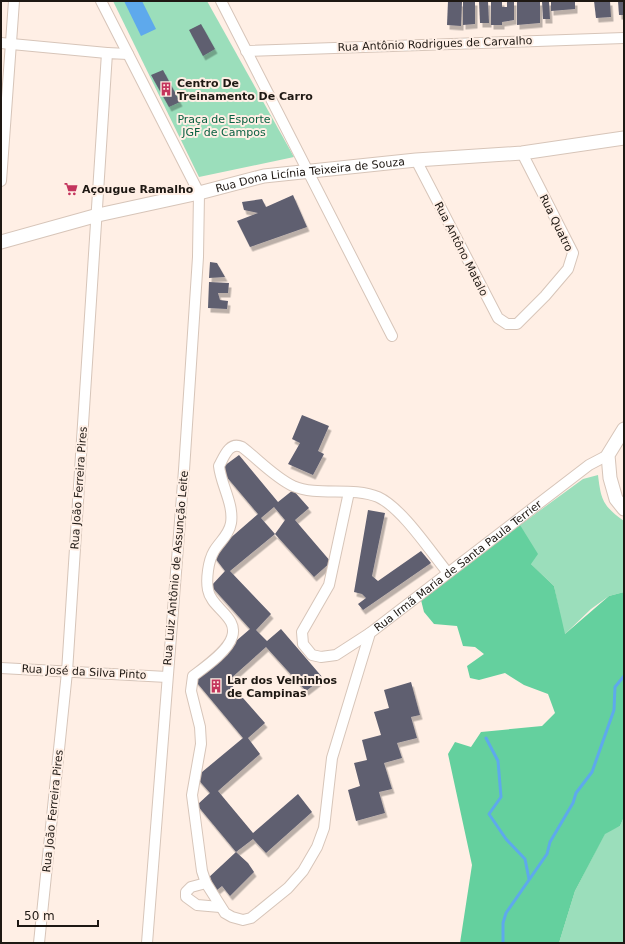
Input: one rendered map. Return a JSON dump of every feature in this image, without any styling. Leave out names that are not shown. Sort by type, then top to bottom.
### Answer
[{"type":"main road","points":[[595,142],[624,130]]},
{"type":"main road","name":"Rua Dona Licínia Teixeira de Souza","points":[[1,242],[98,215],[199,193],[264,176],[416,160],[522,153],[624,138]]},
{"type":"main road","points":[[595,142],[624,144]]},
{"type":"main road","points":[[624,429],[608,455],[610,478],[616,500],[624,509]]},
{"type":"street","points":[[1,182],[6,44],[14,1]]},
{"type":"street","points":[[102,1],[199,193]]},
{"type":"street","points":[[221,1],[392,336]]},
{"type":"street","name":"Rua Antônio Rodrigues de Carvalho","points":[[246,51],[624,38]]},
{"type":"street","points":[[6,44],[128,54]]},
{"type":"street","name":"Rua João Ferreira Pires","points":[[39,943],[67,672],[98,215],[107,53]]},
{"type":"street","name":"Rua Quatro","points":[[517,324],[546,296],[568,269],[573,254],[522,153]]},
{"type":"street","name":"Rua Antôno Matalo","points":[[416,160],[498,318],[507,324],[517,324]]},
{"type":"street","name":"Rua Luiz Antônio de Assunção Leite","points":[[147,943],[186,439],[198,257],[199,193]]},
{"type":"street","points":[[220,907],[206,883],[202,871],[192,795],[201,744],[200,727],[191,691],[194,676],[229,644],[233,636],[230,619],[210,598],[208,590],[212,555],[228,534],[231,522],[231,513],[219,466],[228,450],[232,446],[237,446],[294,486],[316,490],[365,493],[387,503],[400,514],[448,573]]},
{"type":"street","name":"Rua Irmã Maria de Santa Paula Terrier","points":[[220,907],[225,913],[232,917],[243,920],[251,918],[288,888],[303,870],[317,847],[324,828],[332,758],[370,633],[589,465],[608,455]]},
{"type":"street","points":[[350,492],[329,585],[302,632],[303,644],[312,654],[321,657],[336,655],[370,633]]},
{"type":"street","name":"Rua José da Silva Pinto","points":[[1,668],[167,677]]},
{"type":"street","points":[[206,883],[191,887],[186,892],[186,897],[197,906],[220,907]]},
{"type":"green space","name":"Praça de Esporte JGF de Campos","points":[[113,1],[207,1],[294,157],[199,177]]},
{"type":"green space","points":[[598,475],[600,491],[604,502],[624,521],[624,592],[609,596],[591,609],[564,635],[554,586],[531,564],[520,525],[583,479]]},
{"type":"green space","points":[[520,525],[538,554],[531,564],[554,586],[565,634],[609,596],[624,592],[624,817],[620,826],[605,834],[575,891],[559,943],[460,943],[472,865],[448,754],[455,742],[471,747],[481,732],[542,726],[555,713],[548,694],[524,685],[505,673],[479,680],[470,678],[467,666],[484,654],[475,647],[463,646],[457,626],[434,624],[424,612],[421,600]]},
{"type":"green space","points":[[624,817],[624,943],[559,943],[575,891],[605,833],[620,826]]},
{"type":"water","points":[[124,1],[142,1],[156,29],[141,36]]},
{"type":"building","points":[[448,1],[462,2],[461,26],[447,25]]},
{"type":"building","points":[[463,1],[475,1],[475,24],[463,25]]},
{"type":"building","points":[[479,1],[488,1],[489,23],[480,23]]},
{"type":"building","points":[[491,1],[502,1],[502,7],[507,7],[507,1],[514,1],[514,20],[502,22],[502,25],[491,25]]},
{"type":"building","points":[[517,1],[540,1],[540,23],[517,25]]},
{"type":"building","points":[[542,1],[549,1],[550,19],[543,19]]},
{"type":"building","points":[[551,1],[575,1],[575,9],[551,11]]},
{"type":"building","points":[[594,1],[610,1],[611,17],[596,18]]},
{"type":"building","points":[[618,1],[624,1],[624,15],[619,15]]},
{"type":"building","points":[[201,24],[215,49],[203,56],[189,30]]},
{"type":"building","name":"Centro De Treinamento De Carro","points":[[163,70],[180,102],[169,107],[151,75]]},
{"type":"building","points":[[293,195],[307,227],[250,247],[237,221],[258,213],[244,210],[242,202],[262,199],[266,207]]},
{"type":"building","points":[[210,262],[217,263],[225,277],[209,278]]},
{"type":"building","points":[[209,282],[229,283],[228,293],[218,293],[220,300],[228,301],[227,309],[208,308]]},
{"type":"building","points":[[302,415],[329,426],[318,451],[324,454],[313,475],[288,464],[300,443],[292,439]]},
{"type":"building","name":"Lar dos Velhinhos de Campinas","points":[[239,455],[278,502],[293,490],[309,508],[295,520],[331,562],[314,577],[275,534],[230,571],[271,614],[256,630],[267,641],[281,629],[323,678],[306,691],[266,647],[228,681],[265,723],[248,738],[260,754],[218,791],[253,833],[298,794],[312,812],[266,853],[253,839],[236,852],[197,805],[210,793],[196,777],[243,738],[193,678],[250,629],[211,586],[225,571],[212,554],[258,514],[220,469]],"holes":[[[274,507],[285,520],[275,534],[261,518]]]},
{"type":"building","points":[[368,510],[385,513],[372,576],[378,581],[421,551],[431,563],[363,610],[358,604],[366,598],[362,594],[354,592]]},
{"type":"building","points":[[411,682],[420,715],[411,717],[417,738],[397,743],[402,758],[384,763],[392,789],[379,792],[385,813],[356,821],[348,790],[360,786],[354,763],[367,760],[362,740],[381,735],[374,712],[389,708],[384,690]]},
{"type":"building","points":[[236,852],[248,863],[254,872],[230,896],[222,886],[217,890],[207,879]]},
{"type":"waterway","points":[[503,943],[503,923],[506,913],[547,854],[550,842],[573,803],[576,793],[592,772],[614,710],[615,687],[624,676]]},
{"type":"waterway","points":[[486,738],[498,761],[501,797],[489,814],[506,839],[525,859],[529,879]]},
{"type":"place","name":"Centro De Treinamento De Carro","points":[[166,89]]},
{"type":"place","name":"Açougue Ramalho","points":[[71,189]]},
{"type":"place","name":"Lar dos Velhinhos de Campinas","points":[[216,686]]}]
